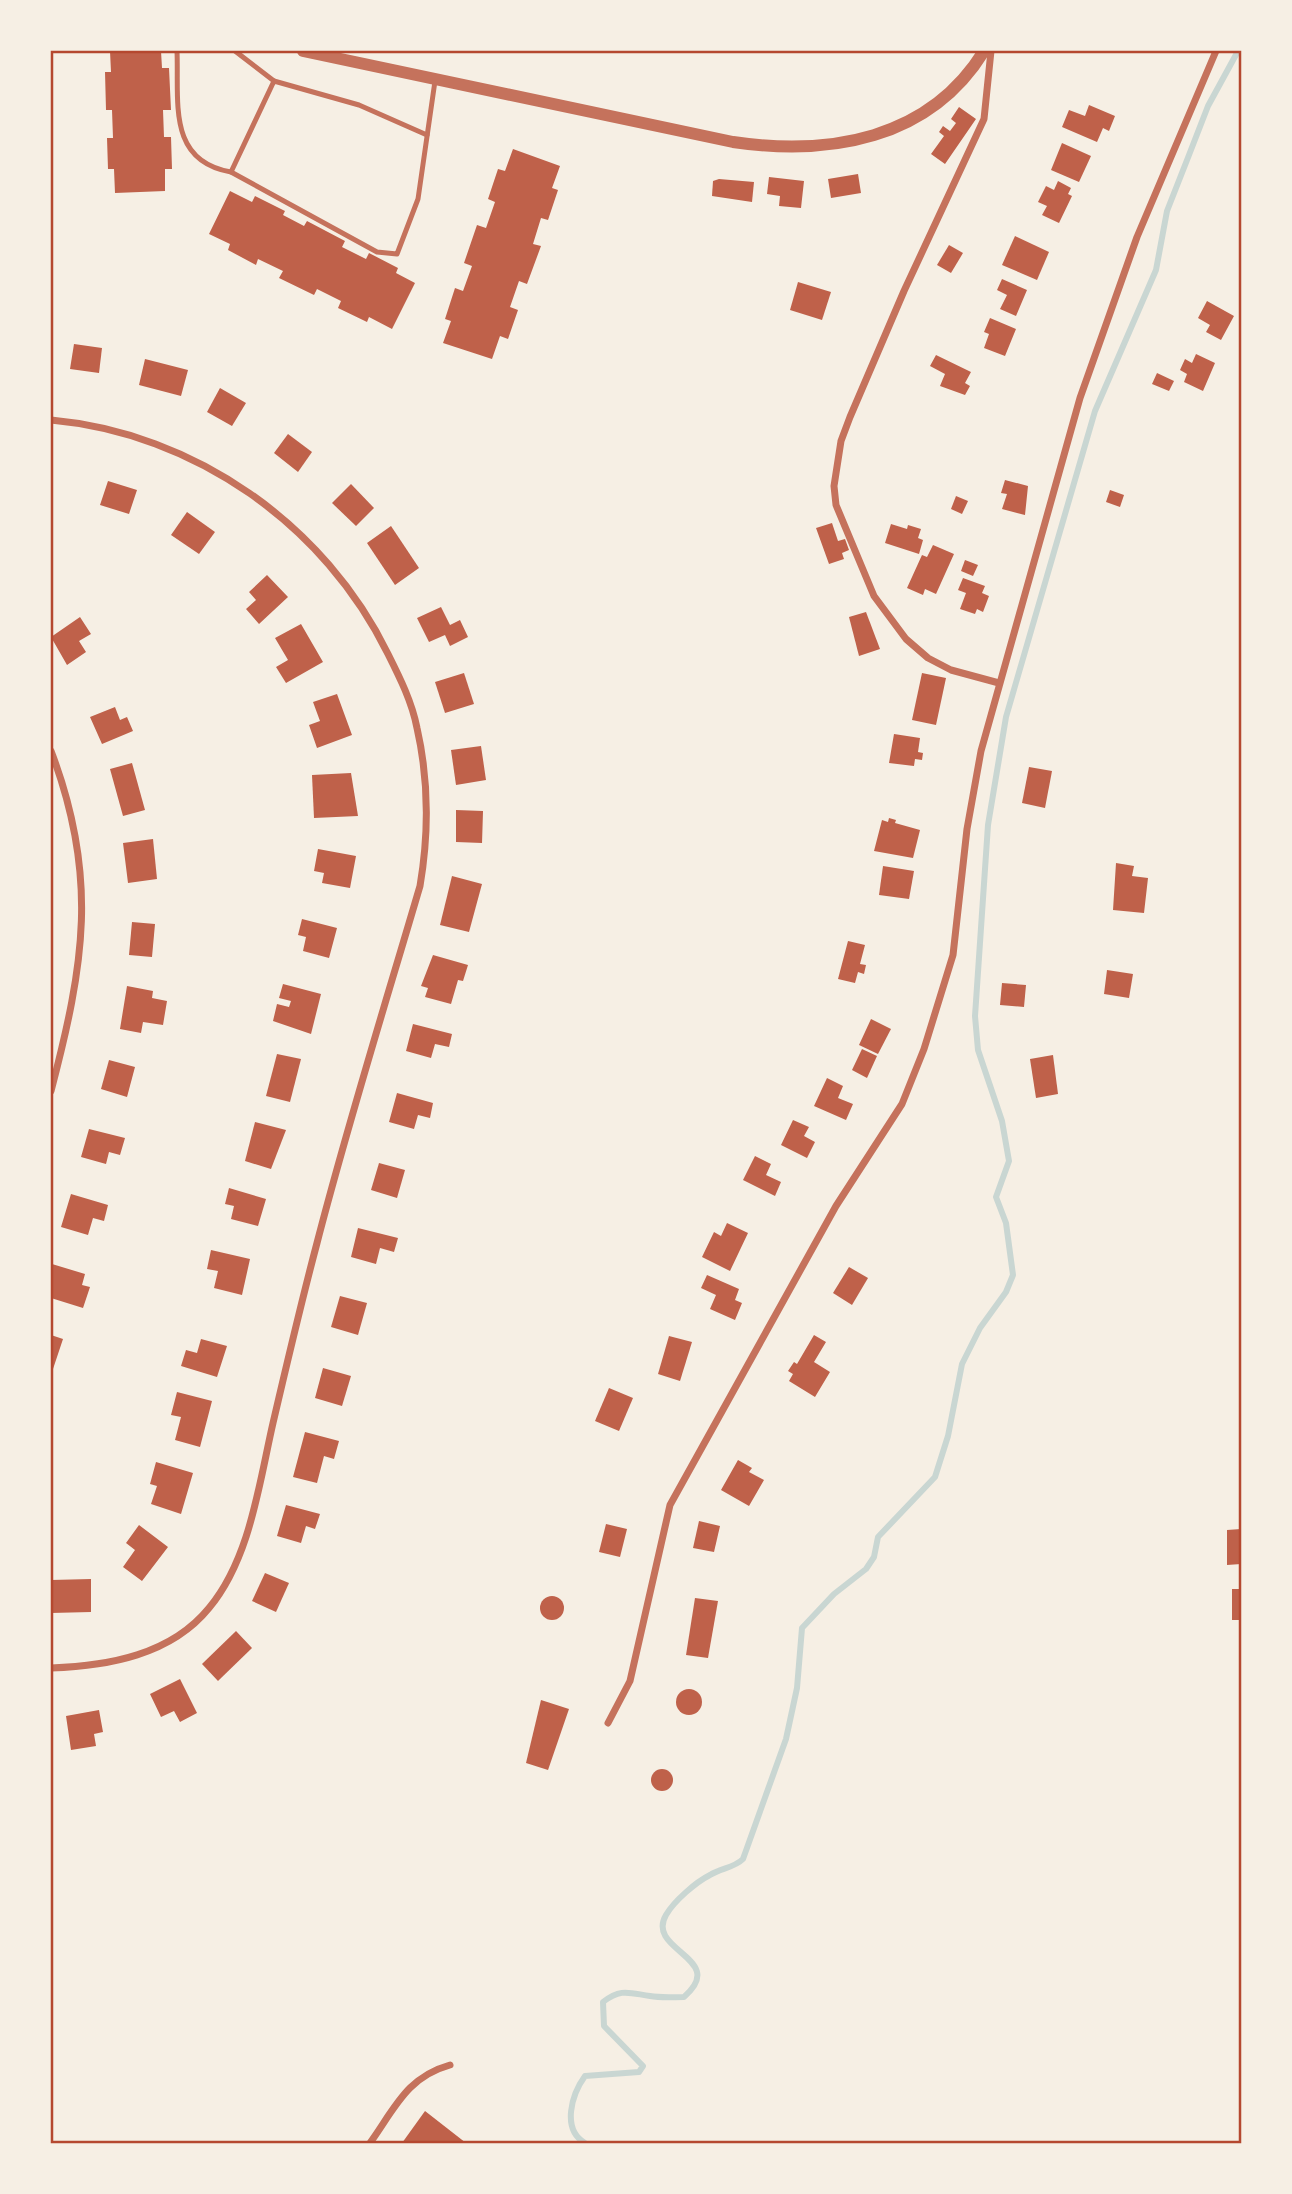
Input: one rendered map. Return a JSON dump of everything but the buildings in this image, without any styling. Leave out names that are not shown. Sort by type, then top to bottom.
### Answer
[{"type":"street","points":[[303,51],[733,142],[805,149],[849,144],[893,129],[949,91],[984,51]]},
{"type":"street","points":[[991,51],[984,119],[904,291],[841,442],[834,486],[840,516],[874,596],[906,639],[928,659],[951,670],[999,683]]},
{"type":"street","points":[[608,1723],[630,1681],[670,1505],[836,1206],[902,1104],[924,1049],[953,955],[972,793],[999,683],[1102,330],[1137,237],[1216,51]]},
{"type":"street","points":[[51,420],[102,427],[182,455],[260,500],[314,547],[371,622],[398,675],[417,726],[426,778],[427,809],[420,886],[318,1240],[254,1504],[232,1567],[210,1607],[192,1626],[173,1638],[139,1654],[106,1664],[51,1668]]},
{"type":"street","points":[[51,751],[75,835],[83,916],[80,968],[51,1091]]},
{"type":"street","points":[[370,2143],[413,2082],[429,2071],[450,2065]]},
{"type":"lane","points":[[177,51],[183,141],[194,155],[214,169],[232,172],[377,252],[397,254],[418,199],[435,80]]},
{"type":"lane","points":[[235,51],[274,80],[359,104],[427,135]]},
{"type":"lane","points":[[232,172],[274,80]]},
{"type":"waterway","points":[[585,2143],[573,2129],[571,2120],[573,2101],[585,2076],[639,2072],[643,2066],[604,2026],[603,2002],[625,1993],[684,1997],[695,1984],[697,1973],[693,1963],[666,1938],[663,1927],[666,1915],[698,1882],[743,1859],[786,1739],[797,1688],[802,1628],[834,1594],[866,1569],[874,1557],[878,1537],[935,1477],[948,1436],[962,1364],[980,1328],[1006,1292],[1013,1275],[1006,1223],[996,1197],[1009,1161],[1002,1121],[978,1050],[975,1016],[988,825],[1006,717],[1095,411],[1156,270],[1167,211],[1208,106],[1238,51]]}]
